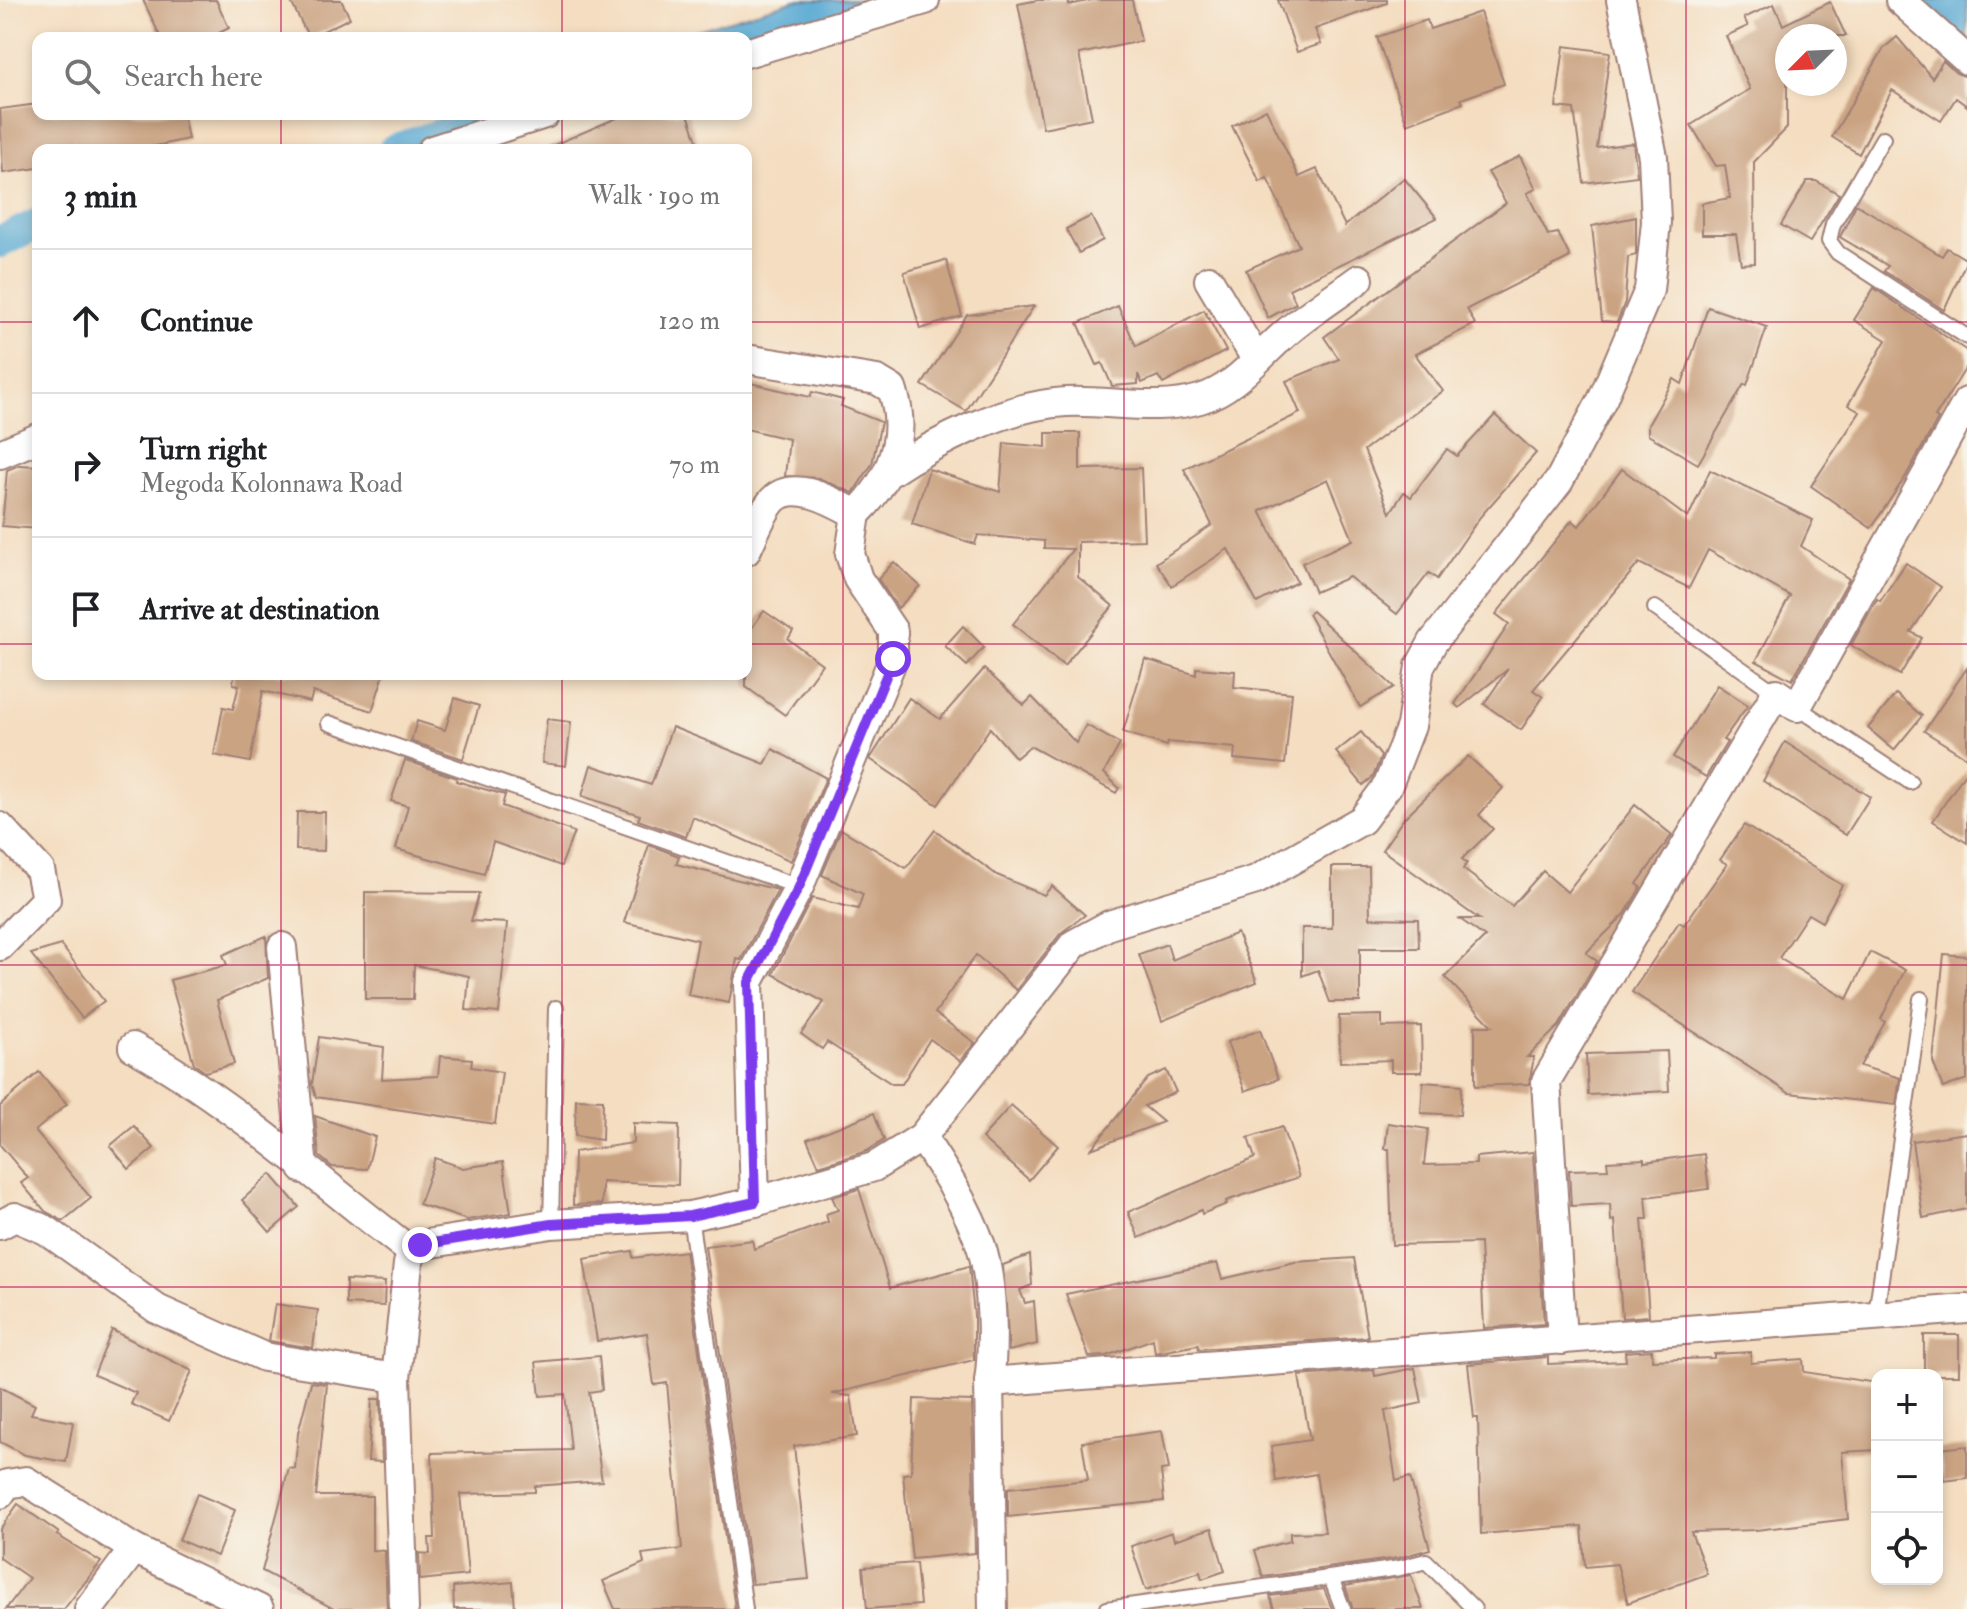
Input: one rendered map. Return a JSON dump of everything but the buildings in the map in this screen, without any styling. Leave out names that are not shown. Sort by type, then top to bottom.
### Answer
[{"type":"street","points":[[752,51],[925,0]]},
{"type":"street","points":[[404,1609],[396,1378],[412,1252],[420,1245],[551,1224],[690,1216],[755,1202],[874,1167],[922,1137],[1074,944],[1109,925],[1256,880],[1362,820],[1388,785],[1411,726],[1420,666],[1433,642],[1559,481],[1603,398],[1649,290],[1656,222],[1653,157],[1621,0]]},
{"type":"street","points":[[1900,0],[1967,60]]},
{"type":"street","points":[[451,144],[526,120]]},
{"type":"street","points":[[887,474],[930,446],[1009,415],[1064,402],[1157,406],[1202,399],[1237,379],[1256,359],[1359,279]]},
{"type":"street","points":[[1209,280],[1256,359]]},
{"type":"street","points":[[752,360],[877,380],[892,389],[898,405],[898,448],[872,498],[856,514],[850,554],[858,579],[893,631],[893,659],[799,887],[749,982],[755,1202]]},
{"type":"street","points":[[1562,1340],[1546,1081],[1787,700],[1967,402]]},
{"type":"street","points":[[0,454],[32,441]]},
{"type":"street","points":[[752,540],[773,500],[784,493],[799,491],[856,514]]},
{"type":"street","points":[[0,827],[40,870],[46,899],[0,946]]},
{"type":"street","points":[[282,947],[303,1169]]},
{"type":"street","points":[[133,1047],[225,1104],[303,1169],[412,1252]]},
{"type":"street","points":[[922,1137],[945,1170],[982,1247],[994,1345],[989,1382],[993,1609]]},
{"type":"street","points":[[0,1225],[15,1217],[46,1230],[157,1309],[264,1357],[396,1378]]},
{"type":"street","points":[[989,1382],[1967,1309]]},
{"type":"street","points":[[0,1494],[7,1484],[26,1481],[134,1549],[259,1609]]},
{"type":"street","points":[[89,1609],[134,1549]]},
{"type":"lane","points":[[1883,138],[1833,224],[1829,241],[1838,253],[1967,337]]},
{"type":"lane","points":[[1655,608],[1910,782]]},
{"type":"lane","points":[[329,723],[799,887]]},
{"type":"lane","points":[[1876,1314],[1921,999]]},
{"type":"lane","points":[[551,1224],[556,1008]]},
{"type":"lane","points":[[690,1216],[745,1609]]},
{"type":"lane","points":[[1107,1609],[1331,1578],[1426,1561],[1474,1609]]},
{"type":"lane","points":[[1331,1578],[1343,1609]]},
{"type":"water","points":[[795,0],[906,0],[752,44],[752,32],[691,32]]},
{"type":"water","points":[[1915,0],[1967,0],[1967,47]]},
{"type":"waterway","points":[[412,144],[460,128]]},
{"type":"waterway","points":[[0,242],[32,227]]},
{"type":"route","points":[[420,1245],[551,1224],[690,1216],[755,1202],[749,982],[799,887],[893,659]]}]
